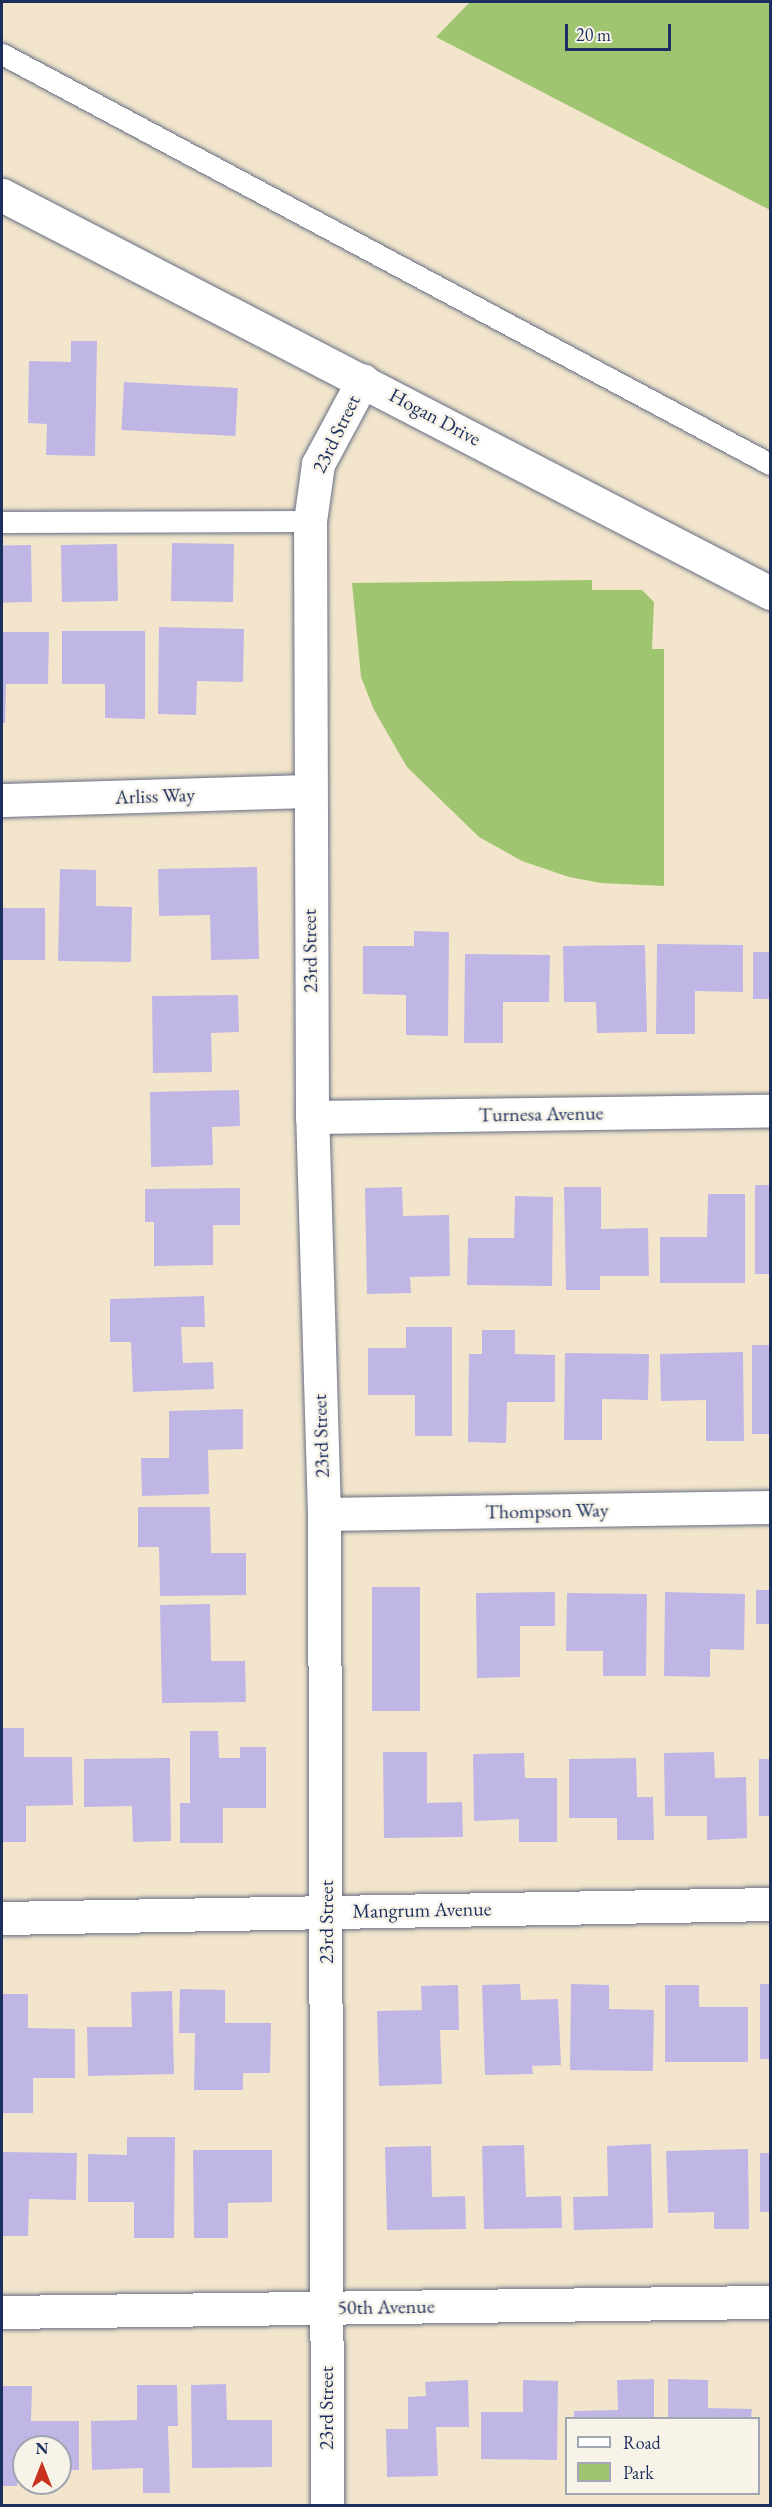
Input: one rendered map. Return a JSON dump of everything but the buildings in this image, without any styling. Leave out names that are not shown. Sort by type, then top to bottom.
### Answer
[{"type":"street","name":"Hogan Drive","points":[[2,195],[771,593]]},
{"type":"street","name":"23rd Street","points":[[327,2505],[324,1514],[312,1117],[308,791],[310,521],[318,464],[363,380]]},
{"type":"street","name":"Arliss Way","points":[[2,800],[308,791]]},
{"type":"street","name":"Turnesa Avenue","points":[[312,1117],[771,1111]]},
{"type":"street","name":"Thompson Way","points":[[324,1514],[771,1507]]},
{"type":"street","name":"Mangrum Avenue","points":[[2,1918],[771,1904]]},
{"type":"street","name":"50th Avenue","points":[[2,2312],[771,2302]]},
{"type":"lane","points":[[2,54],[771,464]]},
{"type":"lane","points":[[2,522],[310,521]]},
{"type":"green space","points":[[470,2],[770,2],[770,210],[436,37]]},
{"type":"green space","points":[[592,580],[592,590],[642,590],[654,602],[652,649],[664,649],[664,886],[601,883],[569,877],[522,861],[479,837],[407,767],[374,710],[361,677],[352,583]]}]
